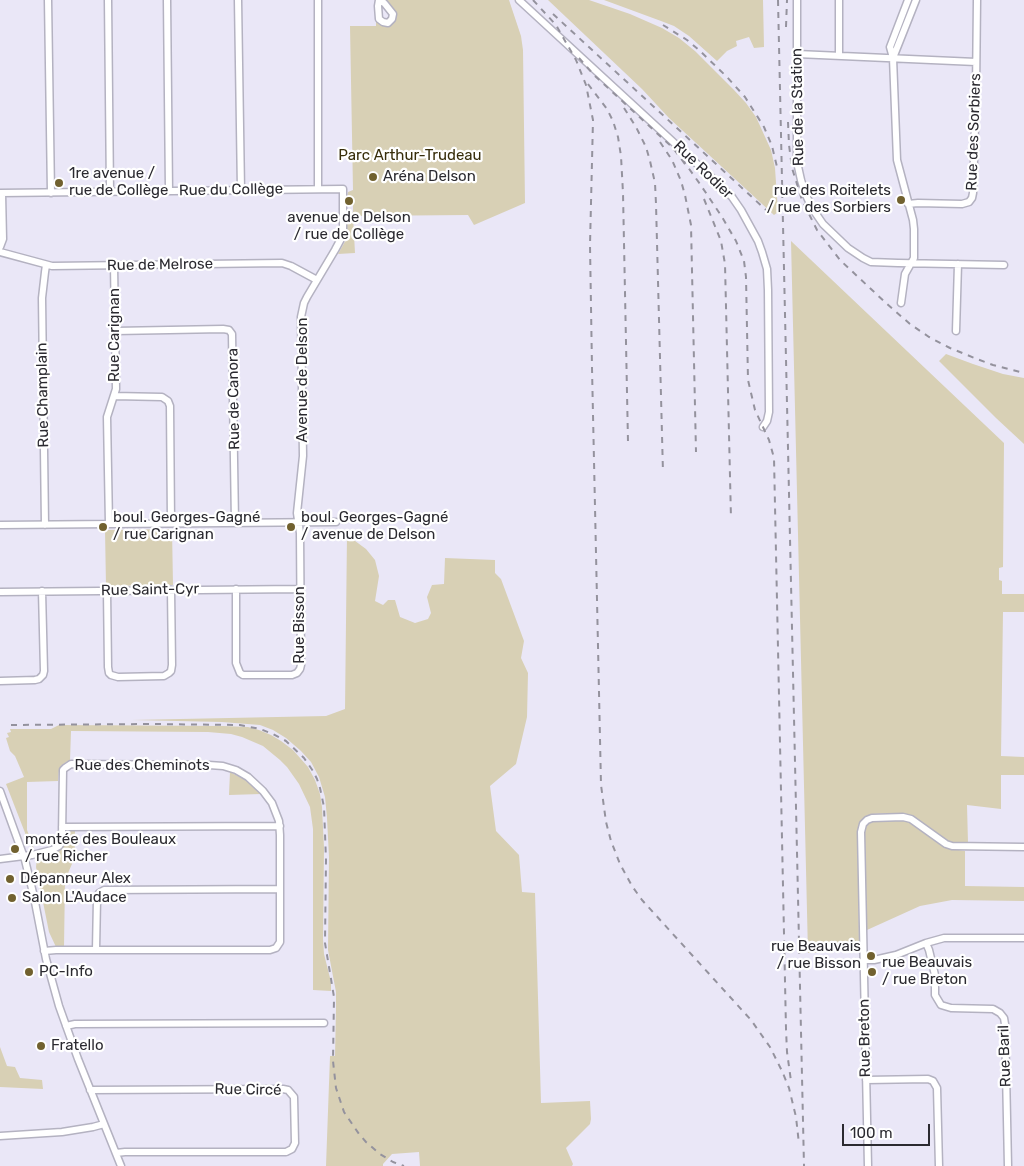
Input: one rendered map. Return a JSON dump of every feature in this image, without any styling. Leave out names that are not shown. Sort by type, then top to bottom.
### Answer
[{"type":"street","points":[[48,0],[51,193]]},
{"type":"street","points":[[108,0],[110,192]]},
{"type":"street","points":[[167,0],[169,191]]},
{"type":"street","points":[[238,0],[241,190]]},
{"type":"street","points":[[318,0],[318,189]]},
{"type":"street","name":"Rue Rodier","points":[[519,0],[721,186],[742,210],[758,241],[767,269],[769,412],[763,427]]},
{"type":"street","name":"Rue de la Station","points":[[797,0],[797,162],[802,186],[810,205],[828,230],[848,248],[863,258],[875,262],[1004,265]]},
{"type":"street","points":[[839,0],[839,56]]},
{"type":"street","points":[[901,303],[906,274],[914,258],[914,229],[897,160],[893,58],[890,51],[908,0]]},
{"type":"street","points":[[893,58],[916,0]]},
{"type":"street","name":"Rue des Sorbiers","points":[[908,204],[962,204],[969,202],[972,198],[974,192],[977,0]]},
{"type":"street","points":[[797,54],[976,62]]},
{"type":"street","name":"Rue du Collège","points":[[1,193],[343,189]]},
{"type":"street","name":"Avenue de Delson","points":[[298,522],[297,513],[303,456],[301,317],[304,303],[342,237],[343,189]]},
{"type":"street","points":[[0,248],[3,239],[1,193]]},
{"type":"street","name":"Rue de Melrose","points":[[0,252],[46,265],[282,263],[317,280]]},
{"type":"street","points":[[956,331],[958,264]]},
{"type":"street","name":"Rue Champlain","points":[[45,525],[42,298],[46,265]]},
{"type":"street","name":"Rue Carignan","points":[[109,524],[107,417],[116,389],[114,265]]},
{"type":"street","name":"Rue de Canora","points":[[115,331],[223,329],[229,330],[232,334],[235,523]]},
{"type":"street","points":[[114,396],[162,397],[168,401],[170,406],[171,523]]},
{"type":"street","name":"Rue Bisson","points":[[236,589],[237,666],[241,674],[292,675],[299,672],[301,665],[300,533],[298,522]]},
{"type":"street","points":[[0,525],[336,522]]},
{"type":"street","name":"Rue Saint-Cyr","points":[[0,592],[300,588]]},
{"type":"street","points":[[107,590],[108,667],[109,673],[118,677],[164,676],[171,671],[172,590]]},
{"type":"street","points":[[0,681],[35,680],[43,675],[42,591]]},
{"type":"street","name":"Rue des Cheminots","points":[[24,856],[52,850],[59,846],[62,839],[63,770],[68,766],[76,764],[209,765],[229,768],[248,777],[263,791],[272,803],[280,826],[280,942],[273,950],[44,951]]},
{"type":"street","points":[[0,791],[24,856],[54,993],[90,1090],[122,1166]]},
{"type":"street","name":"Rue Breton","points":[[868,1166],[861,832],[864,822],[874,817],[903,817],[911,819],[946,844],[952,846],[1024,848]]},
{"type":"street","points":[[62,827],[280,826]]},
{"type":"street","points":[[0,859],[24,856]]},
{"type":"street","points":[[96,950],[97,899],[99,893],[104,890],[280,889]]},
{"type":"street","points":[[864,960],[874,960],[896,955],[944,938],[1024,938]]},
{"type":"street","name":"Rue Baril","points":[[926,943],[934,970],[936,995],[941,1005],[951,1008],[990,1009],[1000,1013],[1004,1018],[1008,1166]]},
{"type":"street","points":[[66,1026],[72,1024],[324,1023]]},
{"type":"street","points":[[866,1080],[928,1079],[934,1081],[937,1088],[938,1166]]},
{"type":"street","name":"Rue Circé","points":[[90,1090],[283,1089],[288,1090],[294,1097],[295,1143],[292,1149],[286,1152],[116,1153]]},
{"type":"street","points":[[0,1136],[62,1132],[104,1124]]},
{"type":"green space","name":"Parc Arthur-Trudeau","points":[[385,0],[509,0],[521,36],[523,50],[525,203],[474,225],[468,215],[353,216],[355,253],[338,254],[347,238],[347,221],[350,213],[353,212],[353,200],[348,200],[347,197],[348,192],[353,190],[350,26],[376,26],[376,19],[383,25],[393,22],[396,14]]},
{"type":"green space","points":[[548,0],[589,0],[630,14],[662,28],[679,38],[695,51],[734,90],[756,117],[771,150],[775,168],[778,212],[774,215],[669,118],[642,89]]},
{"type":"green space","points":[[604,0],[763,0],[764,47],[754,48],[749,37],[736,41],[737,46],[727,51],[717,61],[689,36],[674,26]]},
{"type":"green space","points":[[791,241],[1004,443],[1003,567],[999,568],[999,580],[1002,581],[1002,594],[1024,594],[1024,612],[1003,612],[1001,756],[1024,757],[1024,775],[1001,775],[1001,809],[967,805],[968,843],[958,844],[949,842],[909,815],[896,813],[871,814],[861,820],[858,828],[859,946],[825,948],[815,953],[808,953]]},
{"type":"green space","points":[[946,354],[1003,374],[1024,378],[1024,444],[939,361]]},
{"type":"green space","points":[[172,529],[173,585],[106,586],[105,530]]},
{"type":"green space","points":[[347,535],[366,549],[375,560],[379,576],[375,601],[383,605],[388,600],[395,600],[400,617],[415,623],[428,619],[431,613],[427,597],[432,585],[444,584],[445,558],[495,560],[495,573],[501,579],[524,641],[521,658],[528,673],[527,717],[516,764],[490,786],[496,831],[519,855],[522,892],[535,893],[541,1103],[590,1101],[590,1124],[566,1148],[573,1164],[572,1166],[420,1166],[419,1152],[392,1154],[383,1166],[326,1166],[330,1056],[335,1056],[336,992],[328,950],[329,857],[327,818],[325,797],[319,777],[311,762],[301,751],[286,738],[260,725],[222,722],[132,720],[326,716],[345,709]]},
{"type":"green space","points":[[59,725],[248,727],[271,735],[293,750],[308,767],[320,794],[324,848],[323,939],[331,991],[313,990],[313,829],[310,807],[299,784],[280,760],[263,746],[231,734],[208,732],[71,731],[70,761],[61,766],[58,781],[27,782],[27,830],[34,849],[29,843],[6,784],[24,777],[15,756],[10,751],[6,738],[9,737],[7,733],[11,732],[10,729],[51,729]]},
{"type":"green space","points":[[230,772],[251,783],[261,794],[229,795]]},
{"type":"green space","points":[[905,820],[946,848],[965,851],[965,886],[1024,887],[1024,901],[952,900],[920,906],[867,930],[865,825],[872,821]]},
{"type":"green space","points":[[75,830],[75,857],[65,880],[64,947],[56,947],[49,932],[36,867],[37,858],[61,849],[68,832]]},
{"type":"green space","points":[[0,1047],[7,1066],[15,1067],[20,1078],[42,1080],[43,1089],[0,1087]]},
{"type":"railway","points":[[533,0],[556,25],[576,60],[586,85],[593,120],[590,245],[592,368],[601,785],[606,822],[620,864],[642,900],[751,1020],[770,1047],[789,1088],[796,1117],[799,1144]]},
{"type":"railway","points":[[778,0],[804,1166]]},
{"type":"railway","points":[[786,27],[787,0]]},
{"type":"railway","points":[[553,14],[766,210]]},
{"type":"railway","points":[[663,25],[699,50],[745,97],[764,127],[772,146],[777,167]]},
{"type":"railway","points":[[579,58],[594,75],[673,148],[685,164]]},
{"type":"railway","points":[[588,84],[607,109],[613,121],[621,156],[628,442]]},
{"type":"railway","points":[[624,108],[646,147],[655,183],[663,473]]},
{"type":"railway","points":[[788,122],[792,168],[802,200],[817,230],[840,260],[910,324],[929,337],[977,359],[1024,373]]},
{"type":"railway","points":[[660,142],[672,160],[681,181],[691,225],[696,452]]},
{"type":"railway","points":[[682,159],[722,217],[736,241],[744,261],[748,380],[755,410],[769,440],[774,458],[786,1029],[791,1081]]},
{"type":"railway","points":[[704,199],[721,241],[725,264],[731,519]]},
{"type":"railway","points":[[11,725],[240,725],[273,734],[286,741],[304,758],[317,779],[324,807],[326,860],[325,943],[334,997],[333,1061],[336,1088],[344,1112],[359,1134],[380,1154],[404,1166]]},
{"type":"place","name":"Aréna Delson","points":[[373,177]]},
{"type":"place","name":"1re avenue / rue de Collège","points":[[59,183]]},
{"type":"place","name":"rue des Roitelets / rue des Sorbiers","points":[[901,200]]},
{"type":"place","name":"avenue de Delson / rue de Collège","points":[[349,201]]},
{"type":"place","name":"boul. Georges-Gagné / rue Carignan","points":[[103,527]]},
{"type":"place","name":"boul. Georges-Gagné / avenue de Delson","points":[[291,527]]},
{"type":"place","name":"montée des Bouleaux / rue Richer","points":[[15,849]]},
{"type":"place","name":"Dépanneur Alex","points":[[10,879]]},
{"type":"place","name":"Salon L'Audace","points":[[12,898]]},
{"type":"place","name":"rue Beauvais / rue Bisson","points":[[871,956]]},
{"type":"place","name":"PC-Info","points":[[29,972]]},
{"type":"place","name":"rue Beauvais / rue Breton","points":[[872,972]]},
{"type":"place","name":"Fratello","points":[[41,1046]]}]
